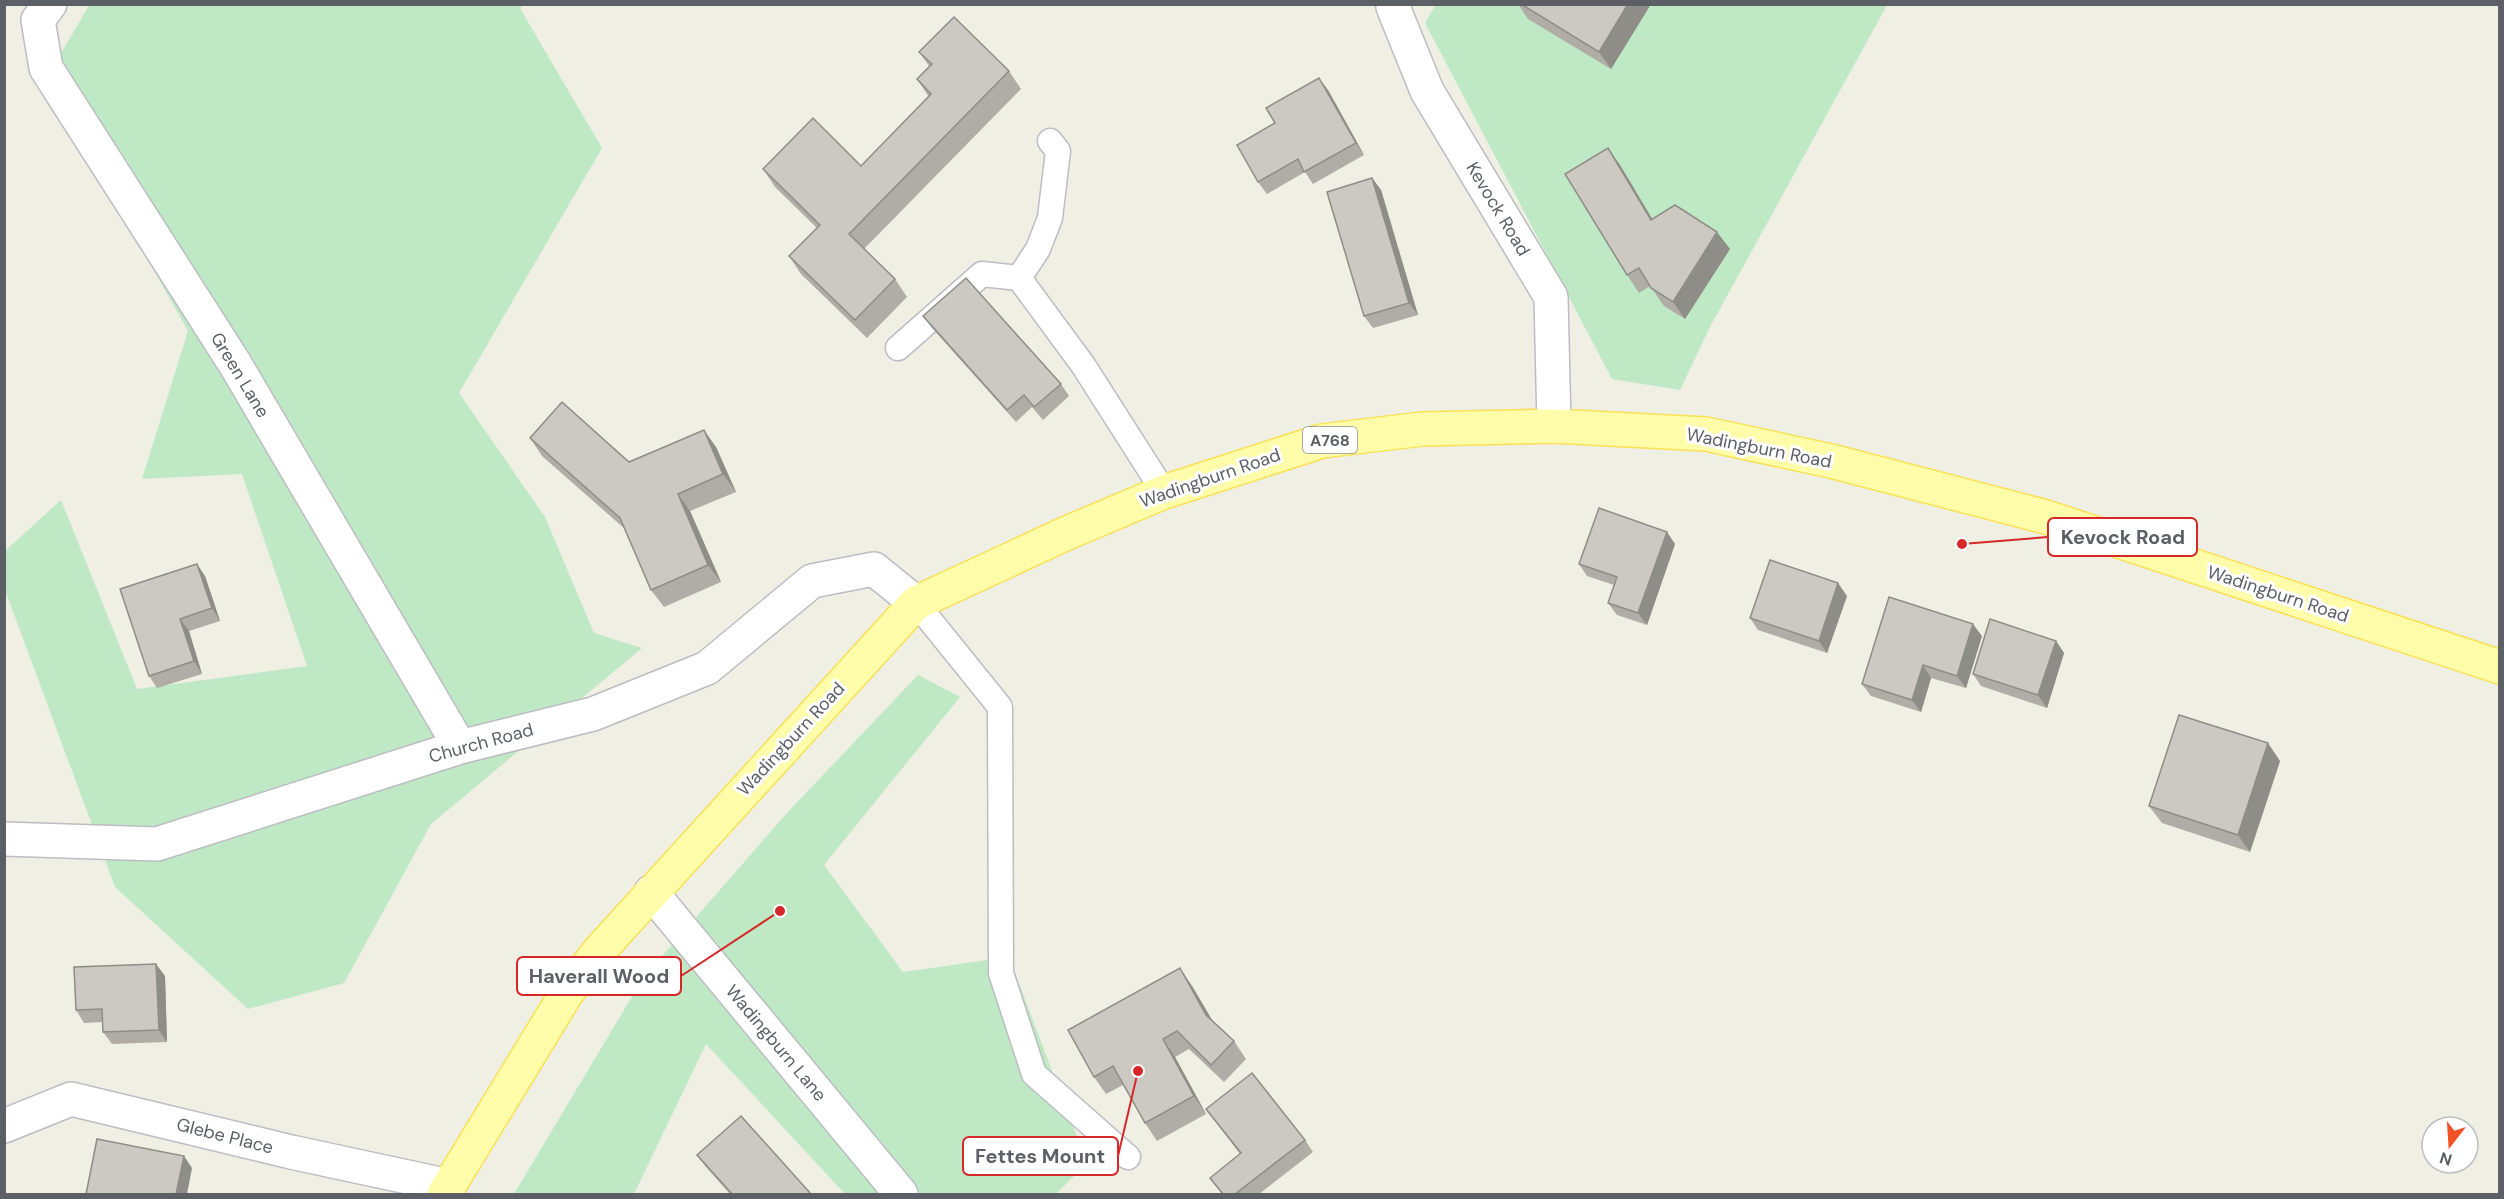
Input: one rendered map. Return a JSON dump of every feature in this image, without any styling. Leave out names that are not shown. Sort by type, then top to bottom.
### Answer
[{"type":"main road","name":"Wadingburn Road","points":[[447,1190],[566,994],[599,951],[916,603],[1066,533],[1164,492],[1322,441],[1422,429],[1554,426],[1706,434],[1831,461],[2046,517],[2499,667]]},
{"type":"street","name":"Green Lane","points":[[50,4],[38,20],[46,68],[235,364],[460,747]]},
{"type":"street","name":"Kevock Road","points":[[1392,5],[1427,91],[1551,297],[1554,426]]},
{"type":"street","name":"Church Road","points":[[4,839],[157,844],[460,747],[592,714],[707,668],[812,581],[874,569],[916,603]]},
{"type":"street","name":"Wadingburn Lane","points":[[651,892],[901,1194]]},
{"type":"street","name":"Glebe Place","points":[[4,1126],[71,1099],[447,1190]]},
{"type":"lane","points":[[1019,278],[1038,249],[1050,218],[1058,151],[1050,141]]},
{"type":"lane","points":[[898,348],[982,274],[1019,278],[1083,365],[1164,492]]},
{"type":"lane","points":[[916,603],[1000,707],[1001,973],[1034,1074],[1128,1157]]},
{"type":"green space","points":[[1436,4],[1887,5],[1710,327],[1680,390],[1612,379],[1425,23]]},
{"type":"green space","points":[[86,5],[522,5],[521,10],[602,148],[459,393],[545,517],[594,633],[642,648],[431,824],[344,983],[248,1009],[115,887],[5,590],[5,551],[61,500],[137,689],[307,666],[242,474],[142,479],[188,331],[46,79],[88,7]]},
{"type":"green space","points":[[918,675],[960,697],[824,865],[903,972],[1009,957],[1087,1163],[1056,1194],[845,1194],[706,1044],[634,1194],[514,1194],[643,978],[786,814]]},
{"type":"building","points":[[1521,4],[1628,4],[1599,52]]},
{"type":"building","points":[[954,17],[1009,71],[849,234],[895,279],[855,320],[789,256],[820,225],[763,169],[813,118],[861,166],[931,94],[917,79],[932,64],[919,52]]},
{"type":"building","points":[[1319,78],[1356,143],[1304,172],[1298,159],[1258,182],[1237,145],[1275,123],[1266,108]]},
{"type":"building","points":[[1608,148],[1651,220],[1675,205],[1717,232],[1673,302],[1651,288],[1639,268],[1627,275],[1565,174]]},
{"type":"building","points":[[1372,178],[1409,303],[1364,316],[1327,192]]},
{"type":"building","points":[[966,278],[1061,384],[1034,407],[1024,395],[1007,410],[923,316]]},
{"type":"building","points":[[562,402],[629,462],[704,430],[723,474],[678,494],[708,565],[651,590],[620,518],[530,438]]},
{"type":"building","points":[[1599,508],[1667,532],[1638,613],[1608,603],[1617,577],[1579,564]]},
{"type":"building","points":[[1770,560],[1838,583],[1819,641],[1750,618]]},
{"type":"building","points":[[197,564],[212,608],[180,619],[194,661],[149,676],[120,589]]},
{"type":"building","points":[[1889,597],[1973,624],[1957,676],[1923,665],[1912,700],[1862,684]]},
{"type":"building","points":[[1990,619],[2056,641],[2038,695],[1973,674]]},
{"type":"building","points":[[2179,715],[2268,743],[2238,835],[2149,806]]},
{"type":"building","points":[[156,964],[159,1030],[103,1032],[102,1009],[76,1010],[74,967]]},
{"type":"building","points":[[1180,968],[1206,1015],[1234,1041],[1211,1065],[1177,1031],[1163,1039],[1194,1096],[1145,1123],[1113,1066],[1094,1077],[1068,1030]]},
{"type":"building","points":[[1252,1073],[1305,1140],[1235,1194],[1223,1194],[1210,1178],[1241,1153],[1206,1109]]},
{"type":"building","points":[[741,1116],[811,1194],[732,1194],[697,1155]]},
{"type":"building","points":[[97,1139],[184,1156],[176,1194],[86,1194]]},
{"type":"place","name":"Kevock Road","points":[[1962,544]]},
{"type":"place","name":"Haverall Wood","points":[[780,911]]},
{"type":"place","name":"Fettes Mount","points":[[1138,1071]]}]
